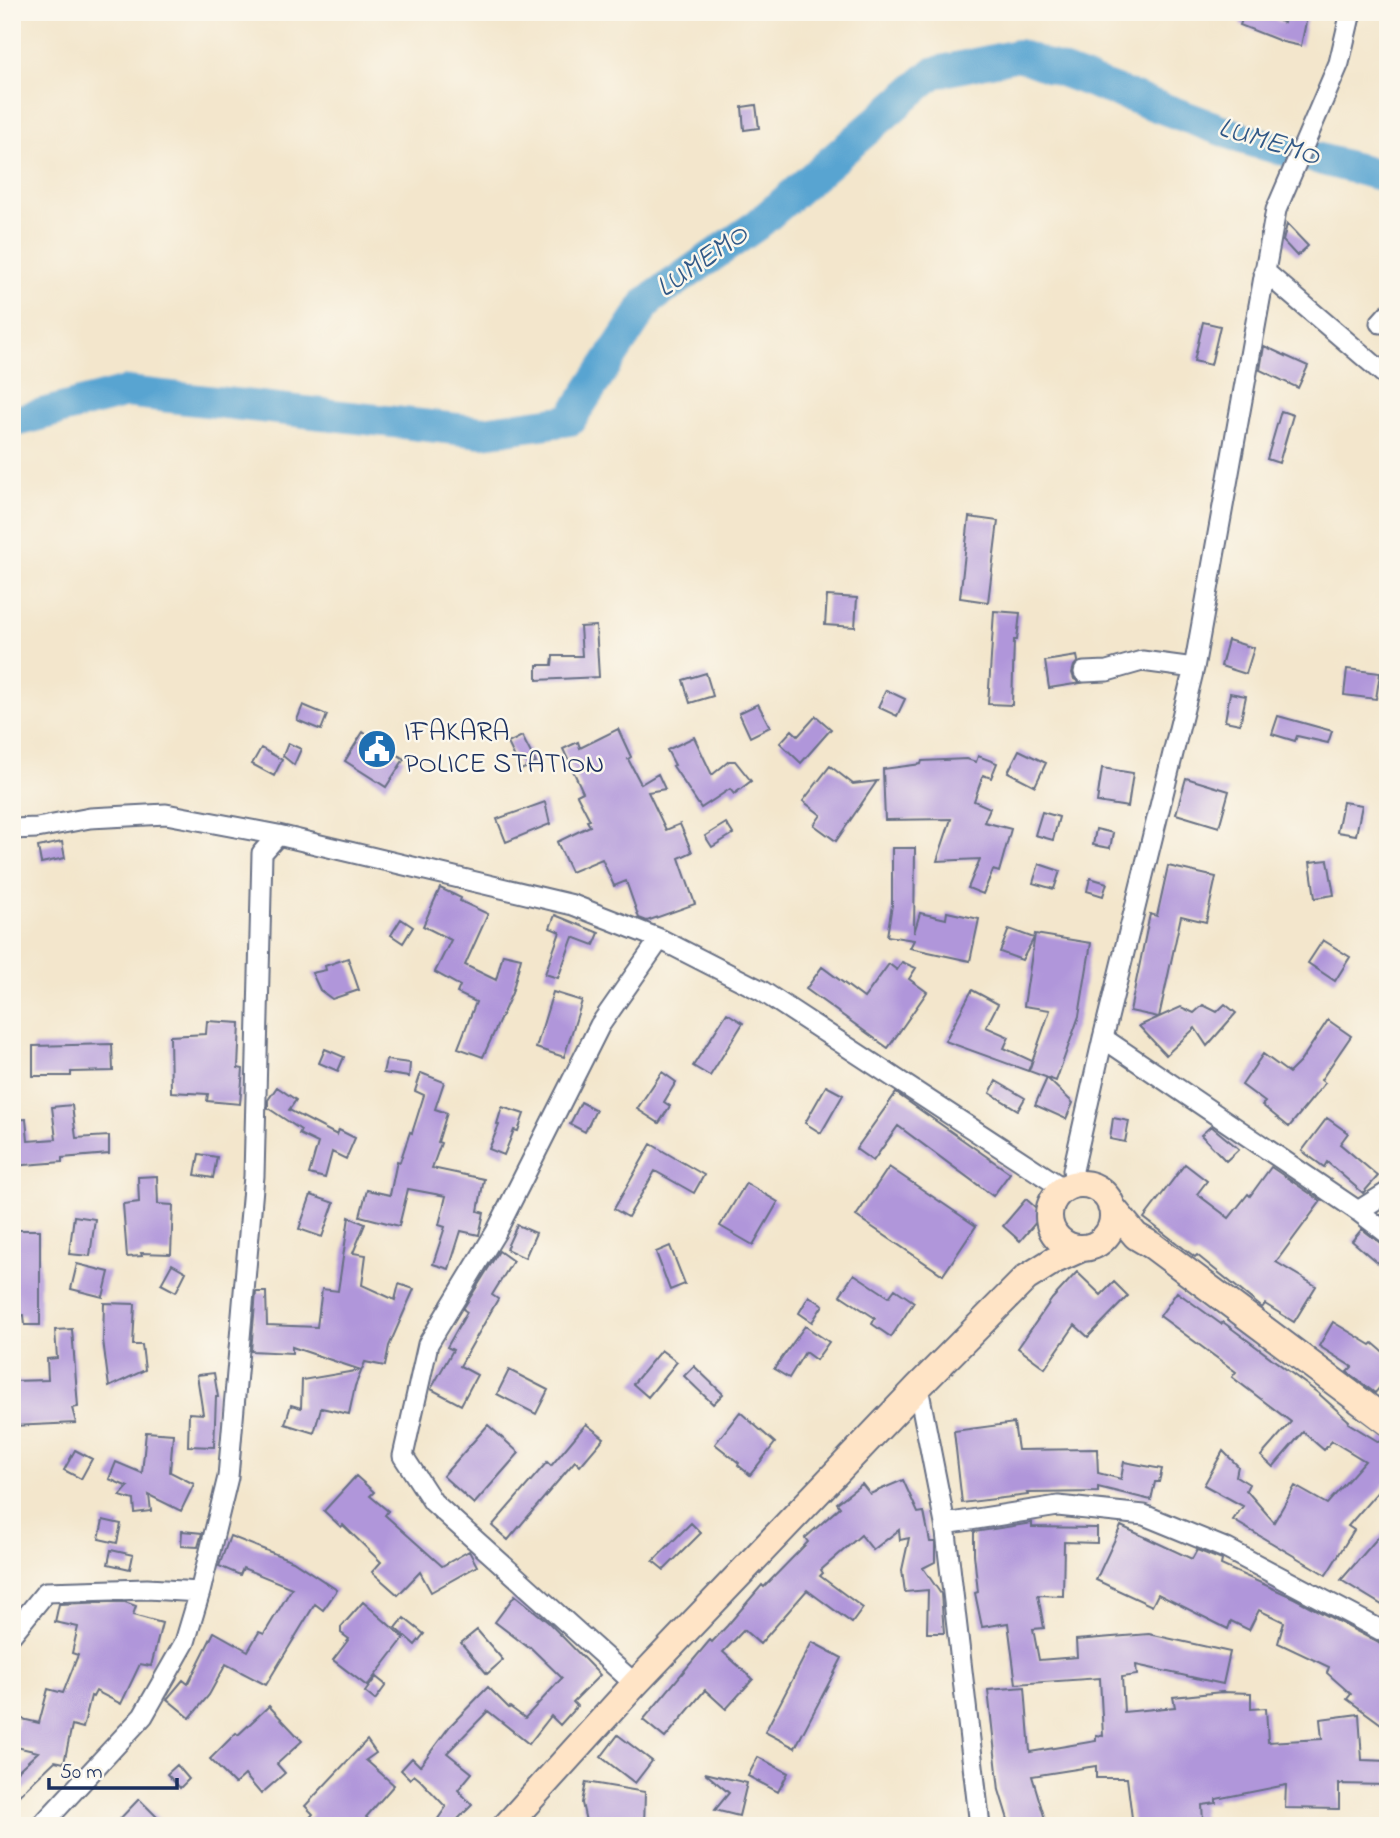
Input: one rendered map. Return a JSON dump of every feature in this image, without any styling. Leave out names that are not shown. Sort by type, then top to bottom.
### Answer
[{"type":"main road","points":[[1026,1278],[1040,1248],[1052,1201],[1070,1187],[1096,1188],[1108,1199],[1136,1236],[1388,1422]]},
{"type":"main road","points":[[1049,1218],[1059,1240],[1066,1245],[1089,1247],[1109,1231],[1112,1223],[1111,1206]]},
{"type":"main road","points":[[506,1826],[635,1684],[918,1387],[1026,1278],[1053,1261],[1089,1247],[1114,1242],[1141,1247],[1153,1246]]},
{"type":"street","points":[[12,829],[37,828],[90,818],[166,814],[278,835],[573,905],[660,939],[762,991],[1070,1187],[1102,1038],[1194,668],[1276,210],[1339,63],[1351,12]]},
{"type":"street","points":[[1264,271],[1388,377]]},
{"type":"street","points":[[1084,672],[1107,671],[1142,661],[1194,668]]},
{"type":"street","points":[[41,1826],[143,1716],[184,1642],[200,1592],[228,1478],[254,1176],[262,853],[278,835]]},
{"type":"street","points":[[635,1684],[433,1502],[403,1456],[428,1344],[496,1233],[600,1025],[660,939]]},
{"type":"street","points":[[1102,1038],[1388,1234]]},
{"type":"street","points":[[1357,1211],[1388,1192]]},
{"type":"street","points":[[918,1387],[946,1524],[980,1826]]},
{"type":"street","points":[[946,1524],[1058,1506],[1144,1515],[1227,1549],[1388,1634]]},
{"type":"street","points":[[12,1634],[46,1592],[147,1589],[200,1592]]},
{"type":"building","points":[[1245,12],[1258,12],[1284,23],[1286,12],[1308,12],[1301,46],[1240,25]]},
{"type":"building","points":[[756,105],[759,128],[744,130],[742,107]]},
{"type":"building","points":[[1287,224],[1308,246],[1297,256],[1283,241]]},
{"type":"building","points":[[1203,322],[1220,326],[1211,365],[1194,361]]},
{"type":"building","points":[[1264,346],[1308,366],[1298,388],[1260,370]]},
{"type":"building","points":[[1281,411],[1293,415],[1279,463],[1267,459]]},
{"type":"building","points":[[969,517],[998,521],[988,602],[960,598]]},
{"type":"building","points":[[827,596],[857,598],[855,627],[825,625]]},
{"type":"building","points":[[994,611],[1020,613],[1017,640],[1014,640],[1012,705],[988,704]]},
{"type":"building","points":[[596,626],[599,677],[537,680],[537,665],[552,665],[553,656],[582,656],[580,627]]},
{"type":"building","points":[[1228,640],[1254,648],[1246,674],[1221,666]]},
{"type":"building","points":[[1077,656],[1078,661],[1072,673],[1074,679],[1081,683],[1049,688],[1045,661]]},
{"type":"building","points":[[1347,669],[1380,673],[1376,699],[1344,695]]},
{"type":"building","points":[[706,673],[713,696],[690,703],[683,680]]},
{"type":"building","points":[[886,690],[905,699],[897,716],[878,707]]},
{"type":"building","points":[[1230,693],[1246,696],[1240,724],[1225,721]]},
{"type":"building","points":[[758,704],[770,727],[750,737],[739,713]]},
{"type":"building","points":[[303,705],[327,715],[321,730],[297,720]]},
{"type":"building","points":[[816,716],[831,729],[801,763],[780,743],[792,730],[798,736]]},
{"type":"building","points":[[1278,716],[1332,731],[1328,743],[1297,736],[1295,741],[1272,734]]},
{"type":"building","points":[[618,729],[631,757],[628,759],[641,784],[658,774],[665,789],[648,792],[666,830],[680,824],[692,852],[679,858],[695,904],[647,921],[639,918],[626,881],[614,886],[602,859],[571,872],[557,842],[590,826],[587,821],[590,820],[577,795],[583,792],[563,749],[578,742],[580,748]]},
{"type":"building","points":[[363,732],[404,759],[386,787],[345,761]]},
{"type":"building","points":[[522,736],[536,763],[521,770],[508,743]]},
{"type":"building","points":[[694,737],[712,775],[729,761],[735,761],[751,781],[734,794],[730,789],[701,808],[673,766],[675,765],[667,750]]},
{"type":"building","points":[[288,743],[301,749],[294,765],[283,756]]},
{"type":"building","points":[[261,748],[282,760],[274,776],[252,764]]},
{"type":"building","points":[[1019,750],[1046,763],[1035,786],[1008,772]]},
{"type":"building","points":[[978,756],[997,763],[991,778],[983,775],[974,801],[990,808],[984,822],[1011,829],[999,872],[993,870],[983,894],[968,888],[980,859],[937,861],[951,819],[885,820],[883,769],[921,764],[922,761],[967,759],[976,762]]},
{"type":"building","points":[[830,766],[853,784],[877,781],[836,841],[814,825],[821,815],[803,801]]},
{"type":"building","points":[[1102,768],[1133,773],[1128,807],[1097,802]]},
{"type":"building","points":[[1186,778],[1229,791],[1219,827],[1176,814]]},
{"type":"building","points":[[545,802],[550,824],[506,842],[497,819]]},
{"type":"building","points":[[1343,802],[1362,805],[1356,835],[1337,832]]},
{"type":"building","points":[[1042,812],[1059,817],[1053,840],[1035,835]]},
{"type":"building","points":[[726,823],[733,834],[712,847],[705,836]]},
{"type":"building","points":[[1096,829],[1113,833],[1110,848],[1093,845]]},
{"type":"building","points":[[62,842],[65,858],[41,863],[38,847]]},
{"type":"building","points":[[892,848],[915,848],[914,933],[920,913],[946,919],[947,912],[979,919],[970,961],[910,948],[914,940],[887,936],[892,905]]},
{"type":"building","points":[[1328,860],[1334,895],[1315,898],[1310,862]]},
{"type":"building","points":[[1039,864],[1060,871],[1054,889],[1033,883]]},
{"type":"building","points":[[1168,866],[1216,877],[1206,922],[1181,916],[1159,1017],[1130,1011],[1150,914],[1157,916]]},
{"type":"building","points":[[1090,878],[1107,883],[1103,896],[1087,891]]},
{"type":"building","points":[[440,888],[488,914],[465,965],[496,980],[503,954],[521,958],[512,993],[483,1057],[458,1048],[476,1002],[457,993],[460,986],[435,972],[451,940],[423,926]]},
{"type":"building","points":[[555,915],[599,933],[594,945],[573,937],[558,978],[545,974],[560,932],[550,928]]},
{"type":"building","points":[[401,919],[413,927],[403,943],[391,935]]},
{"type":"building","points":[[1009,929],[1034,938],[1022,960],[1000,952]]},
{"type":"building","points":[[1035,934],[1091,943],[1079,1016],[1056,1081],[1029,1071],[1050,1010],[1024,1006]]},
{"type":"building","points":[[1323,940],[1350,957],[1335,981],[1308,963]]},
{"type":"building","points":[[348,958],[359,990],[332,999],[320,990],[312,973],[326,970],[325,966]]},
{"type":"building","points":[[902,962],[916,968],[909,979],[927,992],[888,1048],[806,989],[822,967],[864,998],[889,964],[897,970]]},
{"type":"building","points":[[972,990],[998,1004],[986,1027],[1009,1037],[1004,1048],[1032,1061],[1028,1071],[945,1041]]},
{"type":"building","points":[[553,992],[582,1001],[564,1057],[536,1048]]},
{"type":"building","points":[[1225,1004],[1236,1013],[1207,1046],[1195,1028],[1166,1055],[1139,1026],[1181,1007],[1194,1013],[1203,1005],[1217,1012]]},
{"type":"building","points":[[727,1013],[743,1023],[710,1076],[693,1066]]},
{"type":"building","points":[[1328,1020],[1351,1036],[1321,1080],[1325,1083],[1289,1127],[1262,1105],[1265,1102],[1242,1085],[1263,1054],[1289,1073],[1300,1062]]},
{"type":"building","points":[[207,1021],[240,1023],[238,1068],[243,1069],[240,1104],[207,1101],[208,1094],[171,1092],[170,1036],[206,1034]]},
{"type":"building","points":[[112,1044],[113,1071],[71,1072],[71,1076],[33,1076],[33,1046]]},
{"type":"building","points":[[325,1049],[344,1057],[338,1071],[319,1063]]},
{"type":"building","points":[[386,1060],[410,1063],[409,1077],[383,1073]]},
{"type":"building","points":[[662,1072],[676,1082],[664,1102],[670,1106],[659,1123],[637,1109]]},
{"type":"building","points":[[421,1073],[444,1082],[435,1109],[447,1113],[438,1142],[441,1143],[432,1168],[484,1179],[478,1211],[484,1213],[479,1235],[461,1231],[449,1269],[433,1264],[445,1227],[439,1225],[446,1196],[408,1189],[399,1226],[360,1216],[367,1190],[390,1195],[397,1161],[400,1162],[410,1132],[412,1133],[424,1095],[415,1091]]},
{"type":"building","points":[[1047,1078],[1073,1103],[1066,1119],[1035,1105]]},
{"type":"building","points":[[996,1081],[1025,1098],[1018,1110],[990,1093]]},
{"type":"building","points":[[826,1086],[843,1095],[821,1133],[805,1123]]},
{"type":"building","points":[[277,1087],[296,1100],[289,1110],[337,1135],[339,1130],[355,1138],[346,1159],[332,1152],[325,1178],[309,1174],[318,1143],[299,1134],[301,1130],[268,1108],[268,1100]]},
{"type":"building","points":[[896,1093],[1010,1173],[993,1196],[898,1126],[873,1161],[856,1149]]},
{"type":"building","points":[[581,1102],[596,1110],[585,1132],[570,1124]]},
{"type":"building","points":[[72,1105],[76,1138],[109,1136],[109,1154],[62,1158],[62,1162],[12,1166],[12,1120],[26,1119],[28,1141],[56,1139],[52,1107]]},
{"type":"building","points":[[502,1107],[524,1114],[504,1155],[489,1149],[499,1125],[497,1124]]},
{"type":"building","points":[[1113,1118],[1129,1121],[1125,1142],[1110,1139]]},
{"type":"building","points":[[1327,1118],[1348,1133],[1340,1144],[1378,1176],[1363,1193],[1327,1162],[1324,1167],[1302,1151]]},
{"type":"building","points":[[1211,1126],[1239,1149],[1226,1161],[1201,1135]]},
{"type":"building","points":[[651,1144],[704,1175],[694,1193],[655,1171],[628,1217],[614,1209]]},
{"type":"building","points":[[199,1154],[217,1157],[213,1178],[195,1175]]},
{"type":"building","points":[[1185,1164],[1207,1181],[1197,1194],[1229,1218],[1248,1194],[1250,1196],[1271,1167],[1321,1201],[1276,1262],[1316,1286],[1294,1322],[1265,1304],[1262,1308],[1197,1255],[1195,1257],[1144,1218]]},
{"type":"building","points":[[889,1167],[976,1226],[943,1275],[856,1216]]},
{"type":"building","points":[[157,1176],[158,1204],[173,1205],[171,1254],[141,1253],[142,1256],[127,1257],[123,1204],[139,1202],[138,1177]]},
{"type":"building","points":[[746,1183],[778,1202],[753,1245],[720,1226]]},
{"type":"building","points":[[311,1195],[334,1203],[322,1237],[299,1229]]},
{"type":"building","points":[[1026,1199],[1043,1214],[1020,1241],[1003,1226]]},
{"type":"building","points":[[74,1216],[95,1219],[90,1256],[69,1254]]},
{"type":"building","points":[[349,1217],[365,1224],[353,1253],[366,1255],[362,1285],[395,1300],[399,1284],[414,1289],[389,1346],[385,1366],[365,1362],[355,1386],[349,1414],[321,1408],[314,1433],[285,1424],[291,1405],[301,1408],[302,1380],[361,1370],[292,1347],[292,1353],[251,1351],[256,1292],[266,1292],[267,1325],[317,1327],[322,1289],[338,1291]]},
{"type":"building","points":[[517,1225],[536,1233],[525,1258],[506,1249]]},
{"type":"building","points":[[1362,1229],[1388,1249],[1388,1272],[1352,1241]]},
{"type":"building","points":[[17,1230],[40,1230],[40,1325],[25,1325],[24,1315],[12,1316],[12,1263],[17,1263]]},
{"type":"building","points":[[670,1246],[685,1284],[670,1290],[656,1252]]},
{"type":"building","points":[[499,1251],[513,1261],[492,1295],[498,1299],[460,1366],[477,1375],[461,1405],[431,1389],[453,1350],[447,1347],[467,1312],[463,1309]]},
{"type":"building","points":[[77,1264],[109,1272],[103,1297],[71,1289]]},
{"type":"building","points":[[172,1264],[186,1272],[176,1292],[161,1284]]},
{"type":"building","points":[[1077,1272],[1101,1295],[1114,1282],[1128,1296],[1088,1337],[1075,1325],[1045,1368],[1018,1348],[1052,1299]]},
{"type":"building","points":[[854,1274],[889,1297],[895,1289],[914,1302],[891,1337],[872,1324],[875,1318],[840,1295]]},
{"type":"building","points":[[1177,1292],[1221,1324],[1223,1322],[1318,1393],[1349,1421],[1348,1423],[1379,1442],[1383,1437],[1388,1438],[1388,1480],[1348,1526],[1354,1530],[1326,1575],[1233,1520],[1243,1506],[1204,1485],[1223,1451],[1238,1466],[1236,1476],[1249,1484],[1246,1490],[1274,1522],[1295,1486],[1327,1504],[1365,1461],[1332,1441],[1324,1450],[1303,1432],[1273,1467],[1261,1456],[1291,1422],[1232,1377],[1236,1372],[1160,1316]]},
{"type":"building","points":[[809,1296],[823,1305],[812,1322],[799,1313]]},
{"type":"building","points":[[104,1303],[135,1304],[133,1345],[142,1345],[145,1370],[109,1387],[103,1340]]},
{"type":"building","points":[[1333,1322],[1371,1345],[1373,1343],[1388,1356],[1388,1378],[1375,1393],[1347,1372],[1352,1367],[1319,1346]]},
{"type":"building","points":[[805,1326],[829,1342],[816,1360],[805,1352],[789,1378],[774,1369]]},
{"type":"building","points":[[72,1329],[78,1407],[72,1408],[76,1423],[12,1426],[12,1381],[48,1380],[47,1359],[57,1358],[55,1330]]},
{"type":"building","points":[[661,1350],[677,1362],[648,1397],[633,1384]]},
{"type":"building","points":[[694,1366],[723,1394],[713,1404],[684,1376]]},
{"type":"building","points":[[509,1370],[548,1390],[536,1414],[497,1394]]},
{"type":"building","points":[[214,1373],[218,1397],[214,1447],[188,1446],[189,1413],[203,1414],[197,1375]]},
{"type":"building","points":[[740,1412],[775,1443],[750,1475],[715,1444]]},
{"type":"building","points":[[1014,1423],[1018,1450],[1097,1449],[1098,1473],[1121,1479],[1124,1462],[1162,1469],[1159,1482],[1155,1482],[1151,1500],[1098,1487],[1098,1492],[1027,1493],[1028,1495],[962,1503],[954,1431]]},
{"type":"building","points":[[586,1424],[604,1438],[580,1466],[575,1461],[508,1540],[492,1526],[547,1462],[551,1466]]},
{"type":"building","points":[[488,1425],[519,1453],[474,1504],[443,1476]]},
{"type":"building","points":[[146,1432],[173,1434],[170,1472],[194,1484],[181,1511],[149,1495],[151,1511],[135,1513],[134,1500],[120,1496],[128,1487],[109,1479],[116,1462],[142,1473]]},
{"type":"building","points":[[75,1450],[92,1459],[81,1479],[64,1470]]},
{"type":"building","points":[[356,1476],[374,1492],[370,1496],[388,1511],[385,1515],[442,1566],[469,1551],[477,1566],[431,1592],[420,1572],[398,1595],[372,1572],[381,1562],[343,1525],[341,1527],[324,1511]]},
{"type":"building","points":[[903,1480],[918,1513],[924,1512],[930,1542],[935,1542],[935,1562],[923,1568],[941,1594],[944,1633],[927,1633],[928,1590],[905,1592],[902,1570],[909,1538],[900,1540],[899,1530],[873,1550],[861,1535],[821,1570],[823,1573],[820,1576],[863,1608],[852,1623],[807,1590],[760,1644],[744,1630],[723,1652],[753,1679],[726,1709],[705,1690],[665,1738],[643,1720],[710,1640],[712,1642],[762,1585],[764,1587],[808,1542],[805,1538],[840,1507],[837,1503],[862,1484],[870,1494]]},
{"type":"building","points":[[103,1520],[121,1524],[117,1543],[99,1539]]},
{"type":"building","points":[[691,1523],[701,1533],[664,1570],[653,1561]]},
{"type":"building","points":[[1032,1523],[1032,1527],[1097,1528],[1097,1543],[1064,1542],[1063,1596],[1038,1595],[1044,1628],[1033,1629],[1039,1660],[1077,1657],[1076,1640],[1149,1634],[1230,1652],[1223,1684],[1136,1665],[1137,1675],[1122,1677],[1124,1712],[1175,1707],[1173,1697],[1222,1692],[1251,1693],[1251,1709],[1266,1708],[1268,1742],[1322,1739],[1320,1719],[1359,1714],[1362,1760],[1388,1761],[1388,1785],[1339,1784],[1339,1809],[1285,1808],[1286,1785],[1216,1799],[1216,1803],[1202,1805],[1203,1821],[1133,1826],[1127,1778],[1096,1778],[1096,1766],[1032,1776],[1047,1826],[1010,1826],[999,1790],[988,1690],[1025,1687],[1030,1752],[1096,1741],[1096,1735],[1103,1736],[1100,1678],[1016,1684],[1008,1623],[982,1627],[975,1593],[978,1592],[974,1532]]},
{"type":"building","points":[[1121,1526],[1192,1559],[1197,1550],[1222,1560],[1221,1565],[1294,1598],[1388,1650],[1388,1729],[1347,1699],[1351,1694],[1327,1673],[1329,1667],[1278,1643],[1284,1622],[1259,1610],[1249,1630],[1231,1621],[1228,1629],[1158,1594],[1152,1606],[1096,1580]]},
{"type":"building","points":[[1388,1526],[1388,1606],[1341,1580]]},
{"type":"building","points":[[182,1531],[202,1533],[198,1547],[181,1546]]},
{"type":"building","points":[[230,1536],[293,1561],[337,1590],[323,1610],[315,1604],[266,1685],[226,1664],[209,1695],[190,1718],[167,1699],[183,1680],[188,1684],[214,1632],[248,1651],[259,1632],[264,1634],[292,1588],[243,1568],[240,1575],[219,1566]]},
{"type":"building","points":[[111,1550],[133,1555],[130,1569],[108,1564]]},
{"type":"building","points":[[515,1595],[549,1623],[600,1675],[573,1702],[577,1706],[560,1725],[551,1716],[529,1744],[488,1711],[447,1753],[472,1773],[458,1790],[472,1805],[451,1826],[433,1826],[446,1807],[414,1775],[410,1779],[401,1770],[412,1758],[420,1766],[450,1726],[488,1687],[509,1708],[525,1718],[562,1678],[530,1647],[495,1622]]},
{"type":"building","points":[[125,1602],[136,1606],[133,1615],[162,1623],[151,1666],[140,1664],[121,1704],[96,1691],[93,1697],[91,1696],[83,1728],[72,1725],[64,1763],[55,1761],[12,1802],[12,1776],[38,1752],[12,1746],[18,1718],[39,1723],[48,1689],[63,1693],[78,1655],[72,1653],[78,1627],[55,1622],[59,1604]]},
{"type":"building","points":[[363,1602],[404,1638],[367,1686],[333,1660],[349,1639],[341,1633],[341,1627]]},
{"type":"building","points":[[404,1618],[424,1634],[415,1645],[396,1628]]},
{"type":"building","points":[[477,1630],[503,1660],[487,1674],[461,1643]]},
{"type":"building","points":[[812,1642],[842,1658],[795,1748],[765,1732]]},
{"type":"building","points":[[376,1677],[386,1685],[375,1700],[365,1692]]},
{"type":"building","points":[[269,1706],[302,1741],[277,1764],[285,1773],[261,1794],[245,1775],[235,1784],[210,1759]]},
{"type":"building","points":[[618,1735],[652,1761],[635,1783],[601,1757]]},
{"type":"building","points":[[367,1740],[376,1753],[366,1760],[394,1785],[366,1817],[368,1819],[362,1826],[303,1826],[313,1814],[305,1806]]},
{"type":"building","points":[[758,1757],[788,1773],[778,1792],[748,1776]]},
{"type":"building","points":[[177,1765],[189,1779],[180,1788],[167,1774]]},
{"type":"building","points":[[705,1773],[747,1783],[739,1816],[715,1810],[729,1793]]},
{"type":"building","points":[[586,1782],[645,1792],[644,1826],[587,1826],[582,1803]]},
{"type":"building","points":[[139,1799],[166,1826],[113,1826]]},
{"type":"waterway","name":"LUMEMO","points":[[12,422],[126,392],[483,432],[570,420],[648,301],[757,225],[933,73],[1018,55],[1254,142],[1388,177]]},
{"type":"place","name":"IFAKARA POLICE STATION","points":[[377,749]]}]
